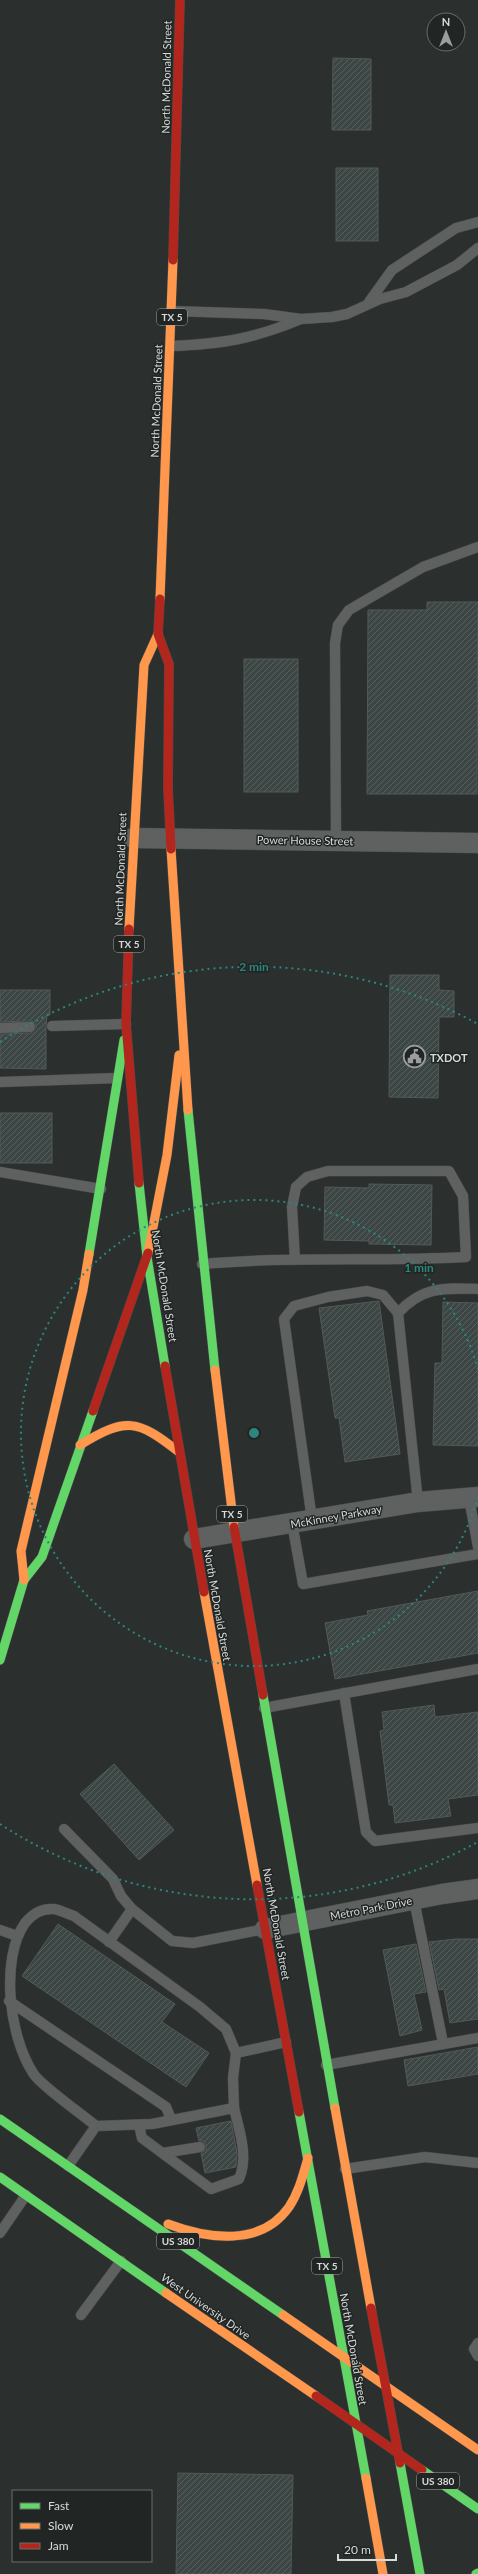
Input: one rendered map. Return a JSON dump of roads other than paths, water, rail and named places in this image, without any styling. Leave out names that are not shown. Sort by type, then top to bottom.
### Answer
[{"type":"main road","name":"North McDonald Street","points":[[180,0],[172,311],[158,634],[144,665],[133,838],[126,1024],[131,1110],[147,1257],[179,1452],[383,2574]]},
{"type":"main road","name":"North McDonald Street","points":[[158,634],[169,664],[167,749],[170,839],[192,1173],[235,1533],[326,2065],[420,2574]]},
{"type":"main road","points":[[24,1580],[21,1551],[68,1361],[101,1189],[126,1024]]},
{"type":"main road","points":[[0,1660],[24,1580],[42,1558],[80,1445],[147,1257],[167,1155],[182,1034]]},
{"type":"main road","points":[[80,1445],[108,1428],[131,1424],[150,1429],[179,1452]]},
{"type":"main road","name":"US 380","points":[[0,2119],[344,2355],[478,2450]]},
{"type":"main road","points":[[122,2202],[184,2230],[201,2236],[217,2238],[239,2236],[269,2225],[287,2208],[299,2188],[308,2158]]},
{"type":"main road","name":"West University Drive","points":[[0,2177],[398,2454]]},
{"type":"main road","name":"US 380","points":[[398,2454],[478,2509]]},
{"type":"street","name":"Power House Street","points":[[133,838],[478,843]]},
{"type":"street","name":"McKinney Parkway","points":[[194,1539],[418,1502],[474,1497]]},
{"type":"street","name":"Metro Park Drive","points":[[265,1929],[478,1889]]},
{"type":"lane","points":[[366,305],[392,270],[456,228],[478,222]]},
{"type":"lane","points":[[172,311],[264,314],[301,319],[332,317],[347,314],[366,305],[406,292],[457,265],[478,248]]},
{"type":"lane","points":[[170,346],[219,344],[259,335],[301,319]]},
{"type":"lane","points":[[336,841],[335,643],[338,625],[349,610],[423,567],[478,547]]},
{"type":"lane","points":[[52,1026],[126,1024]]},
{"type":"lane","points":[[0,1028],[30,1027]]},
{"type":"lane","points":[[0,1082],[117,1078]]},
{"type":"lane","points":[[202,1264],[250,1260],[409,1261],[466,1257],[463,1196],[449,1171],[328,1171],[307,1177],[296,1187],[292,1207],[295,1260]]},
{"type":"lane","points":[[0,1172],[101,1189]]},
{"type":"lane","points":[[398,1313],[418,1295],[442,1288],[478,1289]]},
{"type":"lane","points":[[312,1520],[284,1319],[294,1306],[328,1297],[367,1291],[383,1295],[398,1313],[418,1502]]},
{"type":"lane","points":[[474,1497],[478,1548]]},
{"type":"lane","points":[[292,1523],[303,1584],[478,1554]]},
{"type":"lane","points":[[264,1708],[478,1669]]},
{"type":"lane","points":[[344,1693],[366,1832],[375,1840],[478,1828]]},
{"type":"lane","points":[[64,1829],[113,1879],[121,1896],[132,1909],[172,1941],[193,1943],[265,1929]]},
{"type":"lane","points":[[414,1900],[443,2044]]},
{"type":"lane","points":[[139,2125],[142,2138],[211,2188],[239,2180],[243,2164],[238,2141],[234,2108],[233,2078],[236,2052],[226,2029],[200,2007],[74,1916],[54,1909],[34,1913],[19,1930],[7,1961],[9,2001],[19,2042],[33,2074],[96,2126],[139,2125],[234,2108]]},
{"type":"lane","points":[[109,1942],[132,1909]]},
{"type":"lane","points":[[0,1930],[17,1936]]},
{"type":"lane","points":[[9,2001],[166,2107],[171,2119]]},
{"type":"lane","points":[[326,2065],[478,2038]]},
{"type":"lane","points":[[236,2052],[286,2042]]},
{"type":"lane","points":[[68,2166],[96,2126]]},
{"type":"lane","points":[[164,2153],[200,2147]]},
{"type":"lane","points":[[345,2169],[425,2157],[478,2163]]},
{"type":"lane","points":[[0,2232],[26,2195]]},
{"type":"lane","points":[[81,2315],[121,2261]]},
{"type":"lane","points":[[478,2343],[474,2349],[478,2356]]},
{"type":"place","name":"TXDOT","points":[[414,1057]]}]
